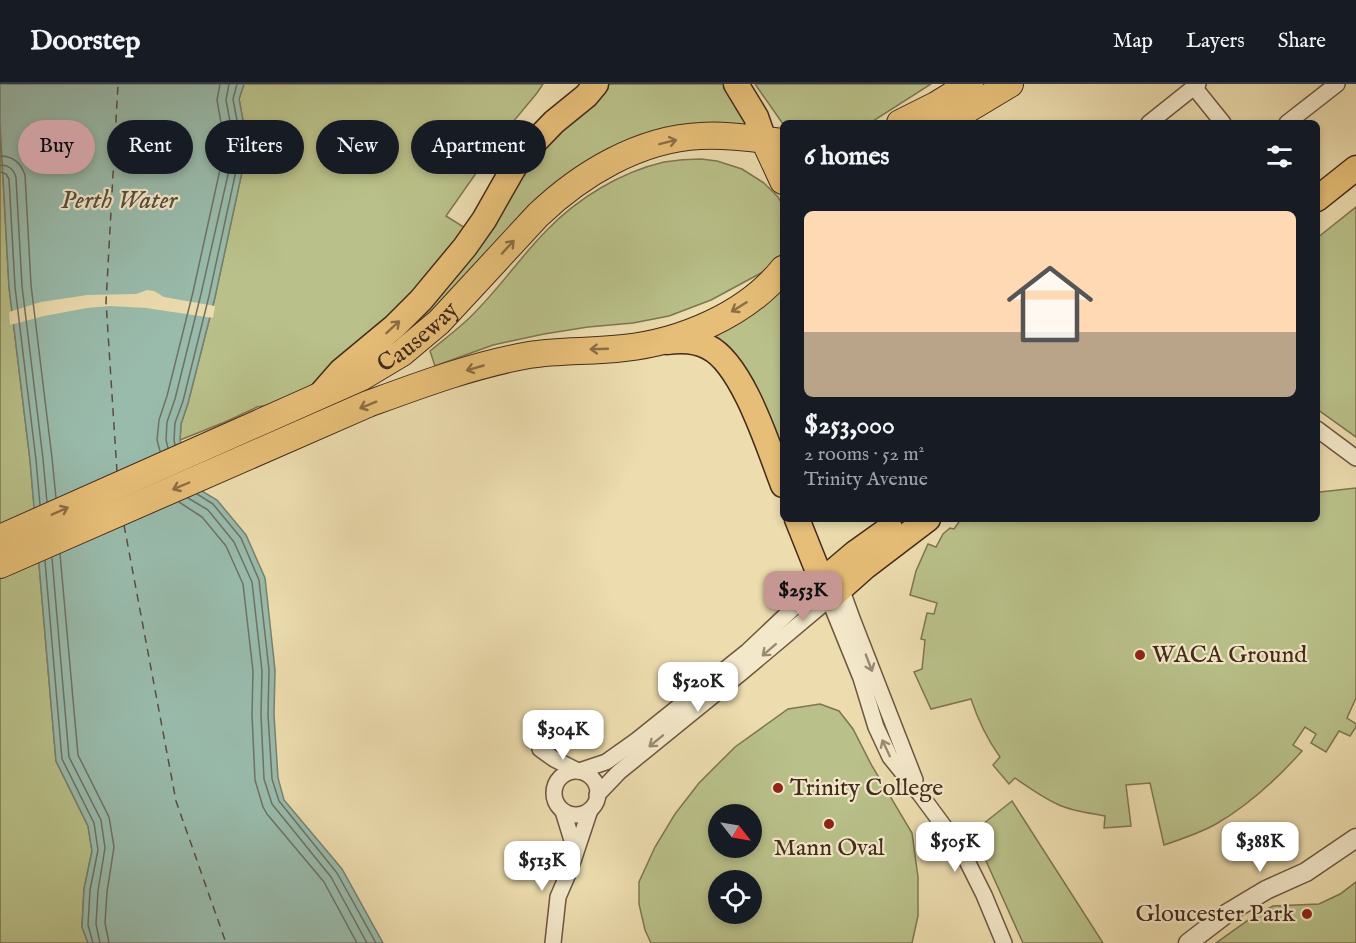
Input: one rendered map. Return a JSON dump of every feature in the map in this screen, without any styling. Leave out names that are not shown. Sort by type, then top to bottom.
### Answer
[{"type":"highway","points":[[906,120],[970,84]]},
{"type":"highway","points":[[950,120],[1010,84]]},
{"type":"highway","name":"Causeway","points":[[4,549],[226,438],[362,377],[402,353],[439,322],[555,199],[582,178],[625,155],[646,147],[700,136],[773,141]]},
{"type":"highway","points":[[773,141],[780,169]]},
{"type":"highway","name":"Causeway","points":[[4,549],[234,463],[368,404],[470,369],[551,352],[621,349],[657,343],[694,331],[737,309],[762,291],[780,272]]},
{"type":"main road","points":[[320,395],[341,371],[394,327],[421,300],[484,220],[524,153],[596,84]]},
{"type":"main road","points":[[736,84],[773,141]]},
{"type":"main road","points":[[1320,197],[1356,168]]},
{"type":"main road","points":[[1320,213],[1356,185]]},
{"type":"main road","points":[[657,343],[679,340],[694,342],[710,347],[728,364],[738,377],[749,400],[780,478]]},
{"type":"main road","points":[[799,522],[832,585]]},
{"type":"main road","points":[[814,522],[832,585]]},
{"type":"main road","points":[[832,585],[855,554],[898,522]]},
{"type":"main road","points":[[832,585],[866,567],[924,522]]},
{"type":"street","points":[[1291,120],[1337,84]]},
{"type":"street","points":[[1153,120],[1196,86],[1221,120]]},
{"type":"street","points":[[1320,431],[1356,458]]},
{"type":"street","points":[[1320,441],[1356,468]]},
{"type":"street","points":[[575,850],[563,811],[556,803],[554,796],[555,788],[561,777],[567,773],[606,762],[832,585]]},
{"type":"street","points":[[832,585],[851,618],[920,794],[967,861],[1004,943]]},
{"type":"street","points":[[597,795],[619,772],[741,674],[832,585]]},
{"type":"street","points":[[554,943],[558,897],[597,795],[596,784],[592,778],[554,759],[540,749],[555,788]]},
{"type":"street","points":[[563,811],[573,815],[590,810]]},
{"type":"street","points":[[1188,943],[1226,914],[1266,890],[1306,872],[1356,838]]},
{"type":"green space","points":[[244,84],[543,84],[514,120],[411,120],[411,174],[475,174],[446,216],[470,231],[431,280],[326,376],[280,403],[257,407],[180,440],[181,424],[215,297],[242,174],[304,174],[304,120],[243,120],[239,99]]},
{"type":"green space","points":[[601,84],[727,84],[752,126],[646,137],[400,346],[390,336],[514,174],[546,174],[546,140]]},
{"type":"green space","points":[[755,84],[931,84],[875,120],[780,120]]},
{"type":"green space","points":[[0,123],[9,287],[30,460],[56,761],[88,826],[92,851],[84,889],[82,927],[88,943],[0,943]]},
{"type":"green space","points":[[717,161],[742,169],[764,183],[778,197],[780,201],[780,255],[778,259],[761,273],[711,300],[669,316],[544,334],[493,345],[435,366],[430,351],[476,311],[536,241],[572,207],[616,179],[632,172],[664,162]]},
{"type":"green space","points":[[1356,207],[1356,437],[1320,411],[1320,236]]},
{"type":"green space","points":[[780,285],[780,454],[743,367],[714,336]]},
{"type":"green space","name":"WACA Ground","points":[[1356,488],[1356,698],[1347,718],[1356,724],[1356,727],[1350,736],[1339,731],[1326,752],[1311,743],[1316,734],[1305,727],[1293,745],[1302,751],[1273,781],[1228,817],[1191,836],[1164,845],[1150,783],[1126,785],[1131,826],[1104,828],[1105,816],[1062,806],[1015,778],[1009,784],[993,765],[1000,757],[983,729],[971,699],[931,709],[914,672],[922,669],[925,640],[921,639],[927,613],[934,614],[937,603],[910,595],[916,571],[928,544],[936,547],[943,534],[950,528],[954,529],[959,522],[1320,522],[1320,492]]},
{"type":"green space","name":"Mann Oval","points":[[820,704],[839,711],[853,729],[912,833],[918,877],[918,916],[912,943],[651,943],[645,930],[639,904],[639,882],[655,847],[675,814],[699,783],[735,747],[788,709]]},
{"type":"green space","points":[[1012,801],[1103,943],[1023,943],[973,832]]},
{"type":"green space","name":"Gloucester Park","points":[[1356,882],[1356,943],[1216,943],[1254,916],[1273,906],[1319,904],[1340,894]]},
{"type":"water","name":"Perth Water","points":[[0,84],[244,84],[239,99],[243,120],[205,120],[205,174],[242,174],[215,297],[181,424],[180,440],[195,487],[217,500],[246,535],[265,578],[275,670],[274,715],[278,778],[284,800],[342,869],[383,943],[88,943],[82,927],[84,889],[92,851],[88,826],[56,761],[30,460],[9,287]]},
{"type":"pier","points":[[147,290],[164,297],[215,306],[213,318],[146,308],[110,306],[44,316],[10,325],[9,312],[41,302],[87,295],[136,294]]},
{"type":"ferry route","points":[[117,472],[106,302],[118,84]]},
{"type":"ferry route","points":[[124,525],[176,801],[226,943]]},
{"type":"place","name":"WACA Ground","points":[[1140,655]]},
{"type":"place","name":"Trinity College","points":[[778,788]]},
{"type":"place","name":"Mann Oval","points":[[829,824]]},
{"type":"place","name":"Gloucester Park","points":[[1307,914]]}]
